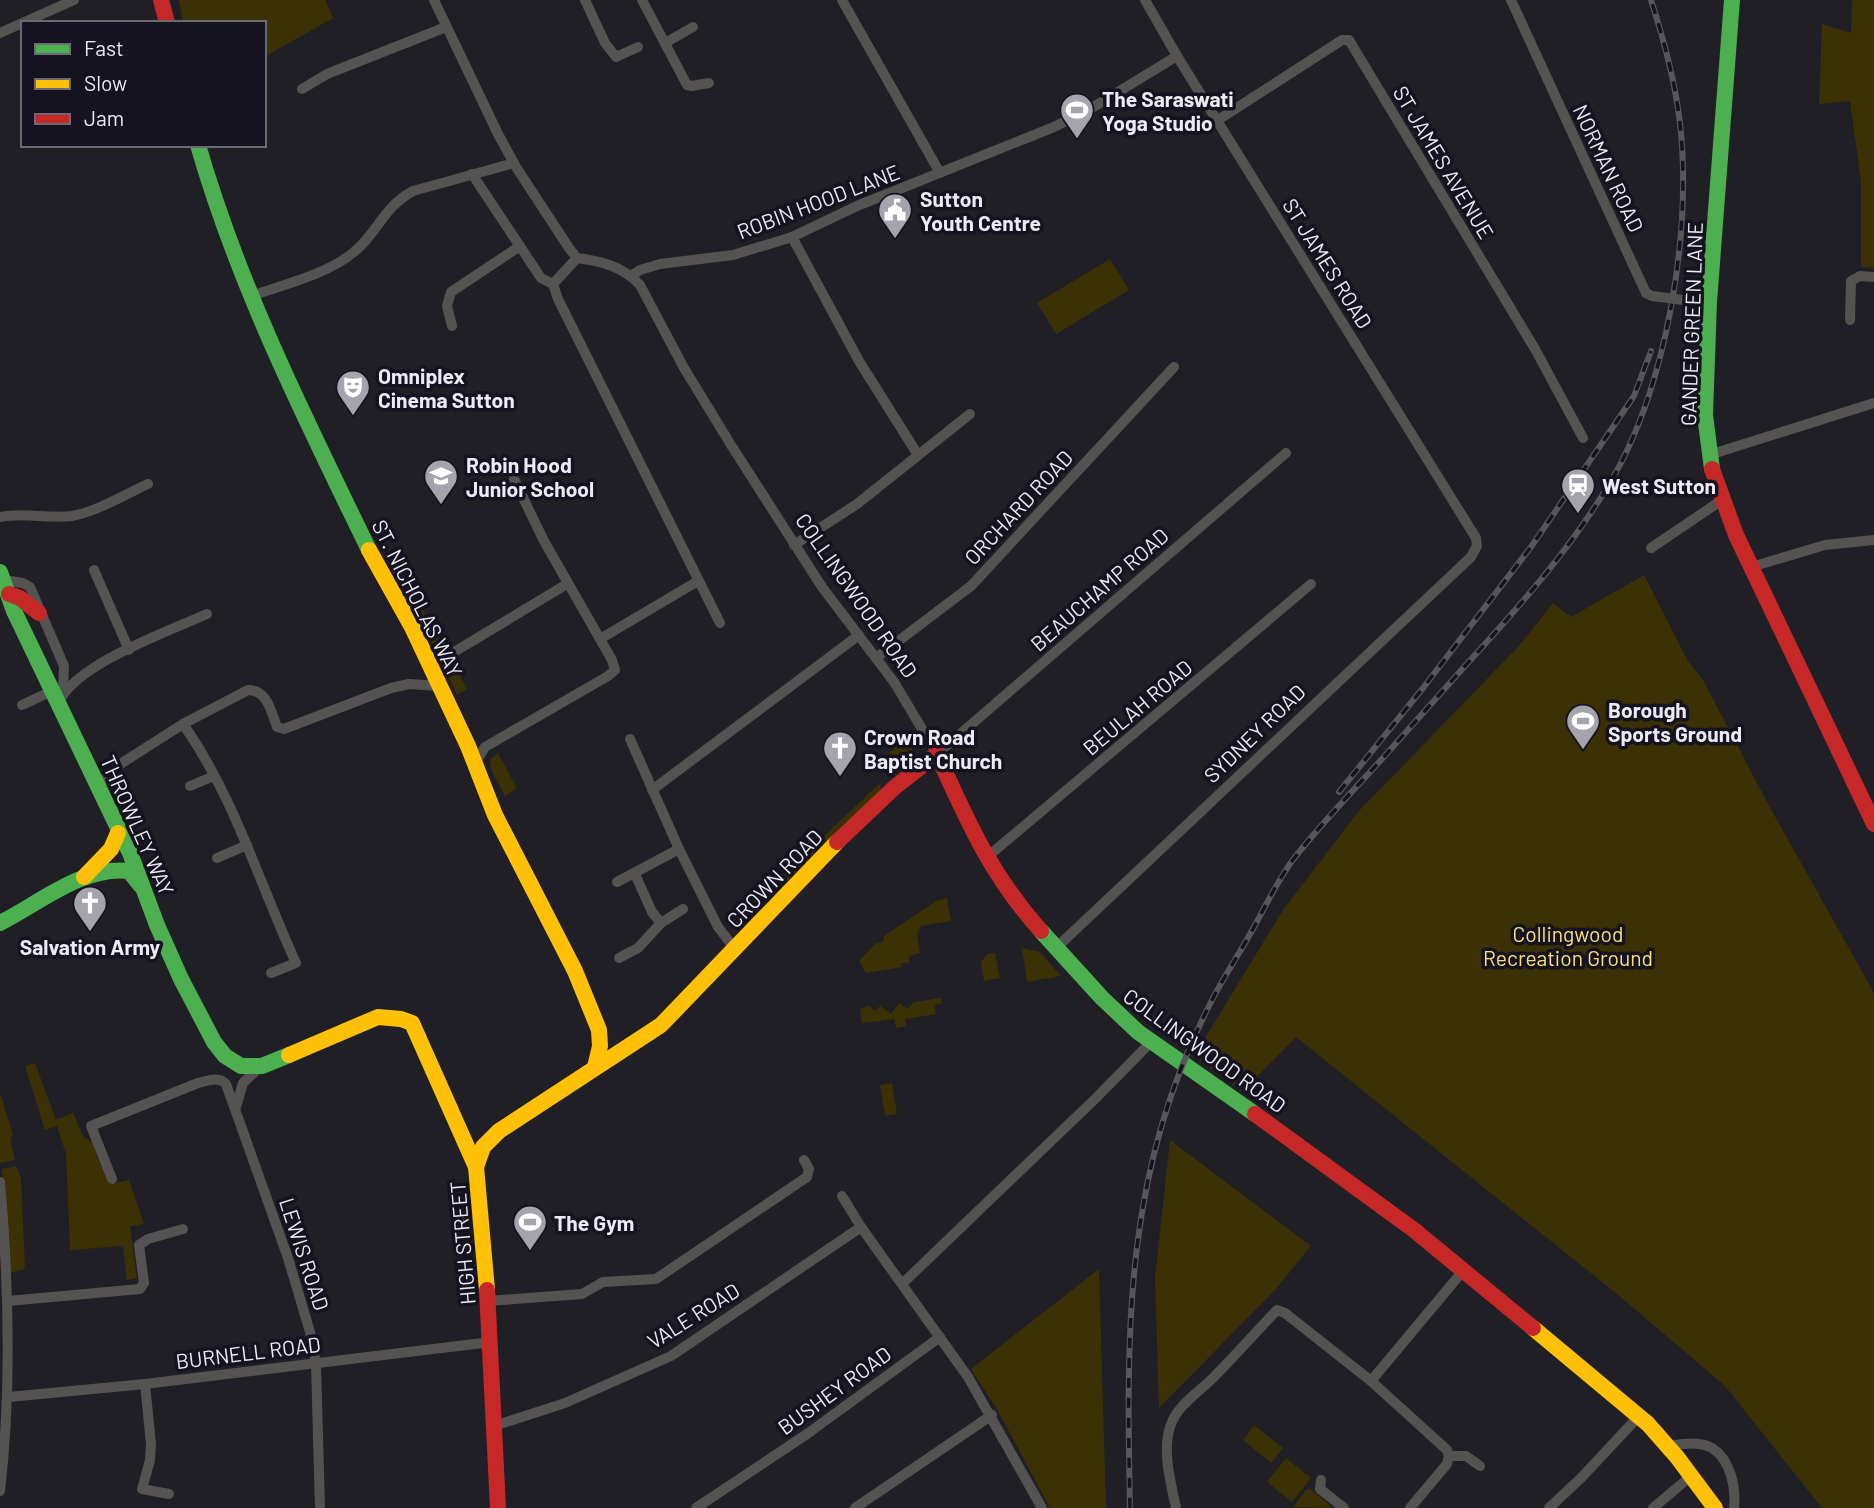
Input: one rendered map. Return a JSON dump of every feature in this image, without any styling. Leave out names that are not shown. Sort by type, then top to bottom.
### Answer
[{"type":"street","points":[[27,21],[74,0]]},
{"type":"street","points":[[161,0],[166,21]]},
{"type":"street","points":[[434,0],[514,163],[577,258],[613,265],[631,276]]},
{"type":"street","points":[[585,0],[605,43],[616,57],[638,47]]},
{"type":"street","points":[[642,0],[687,85],[709,83]]},
{"type":"street","points":[[842,0],[940,173]]},
{"type":"street","name":"ST JAMES ROAD","points":[[1145,0],[1476,538],[1477,546]]},
{"type":"street","name":"NORMAN ROAD","points":[[1511,0],[1646,293],[1709,302]]},
{"type":"street","name":"GANDER GREEN LANE","points":[[1732,0],[1709,302],[1705,384],[1709,455],[1722,500],[1751,567],[1874,824]]},
{"type":"street","points":[[0,33],[21,24]]},
{"type":"street","points":[[302,89],[327,74],[446,27]]},
{"type":"street","points":[[665,43],[693,27]]},
{"type":"street","name":"ST JAMES AVENUE","points":[[1217,120],[1342,40],[1349,40],[1535,349],[1583,438]]},
{"type":"street","name":"ROBIN HOOD LANE","points":[[631,276],[639,270],[660,264],[733,255],[792,237],[857,206],[1016,143],[1090,109],[1177,56]]},
{"type":"street","name":"ST. NICHOLAS WAY","points":[[199,147],[227,239],[251,296],[376,565],[392,587],[439,686],[475,763],[494,814],[572,967],[598,1028],[600,1056],[595,1067]]},
{"type":"street","points":[[251,296],[346,259],[363,244],[382,216],[402,197],[413,191],[514,163]]},
{"type":"street","points":[[472,174],[541,278],[553,284],[558,299],[720,623]]},
{"type":"street","points":[[792,237],[859,361],[918,455]]},
{"type":"street","points":[[453,326],[447,306],[452,292],[520,246]]},
{"type":"street","points":[[553,284],[577,258]]},
{"type":"street","name":"COLLINGWOOD ROAD","points":[[631,276],[645,294],[704,401],[794,545],[822,587],[877,658],[933,743],[986,858],[1018,904],[1094,992],[1151,1042],[1386,1208],[1639,1416],[1668,1446],[1715,1508]]},
{"type":"street","points":[[1850,320],[1851,281],[1860,276],[1874,277]]},
{"type":"street","name":"ORCHARD ROAD","points":[[877,658],[971,586],[1174,367]]},
{"type":"street","points":[[1709,455],[1874,403]]},
{"type":"street","points":[[794,545],[857,504],[970,414]]},
{"type":"street","name":"BEAUCHAMP ROAD","points":[[937,754],[1286,453]]},
{"type":"street","points":[[475,763],[485,747],[615,670],[567,584],[514,479]]},
{"type":"street","points":[[0,517],[20,514],[53,517],[80,514],[148,484]]},
{"type":"street","points":[[1651,548],[1722,500]]},
{"type":"street","points":[[1751,567],[1825,545],[1874,540]]},
{"type":"street","name":"SYDNEY ROAD","points":[[1056,948],[1471,557],[1477,546]]},
{"type":"street","points":[[94,569],[129,650]]},
{"type":"street","points":[[600,639],[698,581]]},
{"type":"street","points":[[4,582],[39,613],[64,666],[58,695]]},
{"type":"street","name":"THROWLEY WAY","points":[[4,582],[14,611],[58,695],[118,833],[130,851],[157,925],[217,1047],[233,1064],[245,1067],[262,1066]]},
{"type":"street","points":[[444,658],[567,584]]},
{"type":"street","name":"BEULAH ROAD","points":[[986,858],[1311,584]]},
{"type":"street","points":[[22,705],[58,695],[84,673],[206,614]]},
{"type":"street","points":[[652,790],[859,635]]},
{"type":"street","points":[[64,666],[84,673]]},
{"type":"street","points":[[97,785],[122,763],[183,724],[240,693],[256,690],[265,697],[280,729],[402,685],[439,686]]},
{"type":"street","points":[[183,724],[214,776],[247,845],[272,912],[296,962],[271,973]]},
{"type":"street","points":[[630,739],[678,849],[718,928],[735,949]]},
{"type":"street","name":"CROWN ROAD","points":[[477,1167],[483,1147],[499,1131],[595,1067],[614,1058],[679,1009],[848,831],[937,754]]},
{"type":"street","points":[[190,786],[214,776]]},
{"type":"street","points":[[82,879],[111,849],[118,833]]},
{"type":"street","points":[[217,858],[247,845]]},
{"type":"street","points":[[617,882],[678,849]]},
{"type":"street","points":[[0,923],[82,879],[107,870],[129,872],[143,888]]},
{"type":"street","points":[[635,874],[652,912],[661,923]]},
{"type":"street","points":[[618,958],[638,948],[661,923],[682,909]]},
{"type":"street","name":"HIGH STREET","points":[[262,1066],[378,1017],[412,1023],[477,1167],[491,1342],[498,1508]]},
{"type":"street","name":"CROWN ROAD","points":[[598,1028],[609,1041],[622,1045],[646,1036]]},
{"type":"street","points":[[902,1284],[1151,1042]]},
{"type":"street","points":[[236,1107],[243,1083],[262,1066]]},
{"type":"street","name":"LEWIS ROAD","points":[[112,1179],[90,1126],[179,1090],[217,1079],[226,1084],[294,1276],[310,1332],[316,1364],[320,1508]]},
{"type":"street","points":[[455,1115],[465,1131],[475,1134],[499,1131]]},
{"type":"street","points":[[488,1301],[582,1294],[603,1282],[656,1279],[807,1177],[809,1169],[804,1160]]},
{"type":"street","points":[[0,1182],[8,1301],[9,1397],[0,1491]]},
{"type":"street","points":[[842,1196],[992,1415],[1042,1508]]},
{"type":"street","name":"VALE ROAD","points":[[494,1426],[565,1403],[671,1356],[861,1227]]},
{"type":"street","points":[[8,1301],[140,1289],[144,1283],[139,1245],[148,1239],[183,1229]]},
{"type":"street","points":[[1371,1381],[1462,1272]]},
{"type":"street","points":[[1176,1508],[1169,1471],[1168,1445],[1169,1428],[1176,1413],[1277,1310],[1285,1313],[1371,1381],[1448,1453],[1466,1456],[1480,1466]]},
{"type":"street","name":"BUSHEY ROAD","points":[[702,1507],[940,1337]]},
{"type":"street","name":"BURNELL ROAD","points":[[9,1397],[145,1384],[491,1342]]},
{"type":"street","points":[[145,1384],[151,1444],[150,1460],[142,1489],[169,1494]]},
{"type":"street","points":[[855,1508],[992,1415]]},
{"type":"street","points":[[1549,1508],[1575,1485],[1639,1416]]},
{"type":"street","points":[[1668,1446],[1691,1443],[1712,1448],[1726,1464],[1735,1485],[1734,1508]]},
{"type":"street","points":[[1410,1508],[1447,1464],[1448,1453]]},
{"type":"street","points":[[1653,1508],[1691,1476]]},
{"type":"street","points":[[1321,1480],[1320,1489],[1344,1508]]},
{"type":"green space","points":[[179,0],[325,0],[333,18],[266,56],[266,21],[183,21]]},
{"type":"green space","points":[[1852,0],[1874,0],[1874,268],[1861,267],[1861,182],[1850,101],[1819,104],[1822,24],[1851,33]]},
{"type":"green space","points":[[1110,259],[1129,290],[1056,334],[1037,303]]},
{"type":"green space","name":"Collingwood Recreation Ground","points":[[1644,575],[1688,661],[1703,680],[1768,804],[1874,993],[1874,1508],[1822,1508],[1725,1386],[1622,1298],[1296,1037],[1243,1091],[1194,1056],[1283,910],[1358,812],[1518,647],[1553,603],[1571,617]]},
{"type":"green space","points":[[422,608],[467,689],[457,695],[417,611]]},
{"type":"green space","points":[[913,730],[912,750],[890,770],[882,760]]},
{"type":"green space","points":[[498,753],[517,788],[505,796],[491,770],[490,760]]},
{"type":"green space","points":[[879,784],[880,791],[787,881],[783,875]]},
{"type":"green space","points":[[947,898],[951,921],[921,926],[917,934],[920,953],[909,956],[910,962],[900,964],[903,967],[866,973],[859,961],[877,942],[879,944],[884,940],[884,936],[936,901]]},
{"type":"green space","points":[[1022,948],[1040,952],[1061,976],[1027,982]]},
{"type":"green space","points":[[995,953],[1000,978],[984,981],[981,962],[987,954]]},
{"type":"green space","points":[[941,998],[942,1003],[934,1005],[936,1014],[905,1019],[906,1026],[896,1028],[894,1019],[862,1023],[860,1008],[869,1006],[875,1011],[880,1006],[891,1014],[899,1003],[908,1009],[914,1002]]},
{"type":"green space","points":[[35,1063],[56,1120],[73,1113],[84,1138],[93,1142],[110,1184],[129,1180],[144,1224],[130,1226],[137,1278],[127,1280],[123,1246],[70,1250],[66,1154],[57,1126],[45,1130],[25,1066]]},
{"type":"green space","points":[[892,1083],[897,1114],[885,1116],[880,1085]]},
{"type":"green space","points":[[0,1093],[13,1135],[10,1138],[15,1160],[0,1163]]},
{"type":"green space","points":[[1170,1140],[1311,1246],[1275,1290],[1159,1408],[1155,1278]]},
{"type":"green space","points":[[16,1166],[21,1178],[25,1266],[23,1270],[8,1273],[2,1169]]},
{"type":"green space","points":[[1099,1269],[1106,1508],[1050,1508],[998,1411],[971,1369]]},
{"type":"green space","points":[[1254,1425],[1283,1448],[1271,1463],[1243,1440]]},
{"type":"green space","points":[[1286,1458],[1311,1478],[1292,1502],[1267,1482]]},
{"type":"green space","points":[[1310,1489],[1333,1508],[1293,1507],[1306,1490]]},
{"type":"railway","points":[[1130,1508],[1131,1311],[1147,1186],[1162,1125],[1183,1063],[1212,1000],[1292,861],[1524,600],[1579,531],[1611,481],[1631,443],[1647,400],[1661,355],[1671,307],[1678,259],[1683,166],[1675,92],[1665,45],[1651,0]]},
{"type":"railway","points":[[1339,792],[1531,547],[1634,396],[1651,351]]},
{"type":"traffic: fast","points":[[1712,469],[1705,415],[1709,302],[1732,0]]},
{"type":"traffic: fast","points":[[199,147],[214,198],[253,301],[369,550]]},
{"type":"traffic: fast","points":[[0,572],[14,611],[130,853],[181,979],[214,1042],[225,1056],[241,1066],[262,1066],[289,1055]]},
{"type":"traffic: fast","points":[[0,923],[62,888],[95,874],[129,871],[141,886]]},
{"type":"traffic: fast","points":[[1041,931],[1102,998],[1138,1032],[1255,1114]]},
{"type":"traffic: slow","points":[[369,550],[412,627],[468,746],[495,815],[575,971],[599,1030],[600,1046],[595,1067]]},
{"type":"traffic: slow","points":[[84,877],[111,849],[118,833]]},
{"type":"traffic: slow","points":[[476,1167],[483,1147],[499,1131],[661,1025],[837,842]]},
{"type":"traffic: slow","points":[[289,1055],[378,1017],[412,1023],[476,1167],[487,1290]]},
{"type":"traffic: slow","points":[[1533,1328],[1648,1424],[1715,1508]]},
{"type":"traffic: jam","points":[[161,0],[166,21]]},
{"type":"traffic: jam","points":[[1712,469],[1736,535],[1874,824]]},
{"type":"traffic: jam","points":[[9,594],[20,598],[39,613]]},
{"type":"traffic: jam","points":[[837,842],[895,787],[937,754],[981,847],[1008,889],[1041,931]]},
{"type":"traffic: jam","points":[[1255,1114],[1414,1230],[1533,1328]]},
{"type":"traffic: jam","points":[[487,1290],[498,1508]]},
{"type":"place","name":"The Saraswati Yoga Studio","points":[[1077,140]]},
{"type":"place","name":"Sutton Youth Centre","points":[[895,240]]},
{"type":"place","name":"Omniplex Cinema Sutton","points":[[353,417]]},
{"type":"place","name":"Robin Hood Junior School","points":[[441,506]]},
{"type":"place","name":"West Sutton","points":[[1578,515]]},
{"type":"place","name":"Borough Sports Ground","points":[[1583,751]]},
{"type":"place","name":"Crown Road Baptist Church","points":[[840,778]]},
{"type":"place","name":"Salvation Army","points":[[90,933]]},
{"type":"place","name":"The Gym","points":[[530,1252]]}]
